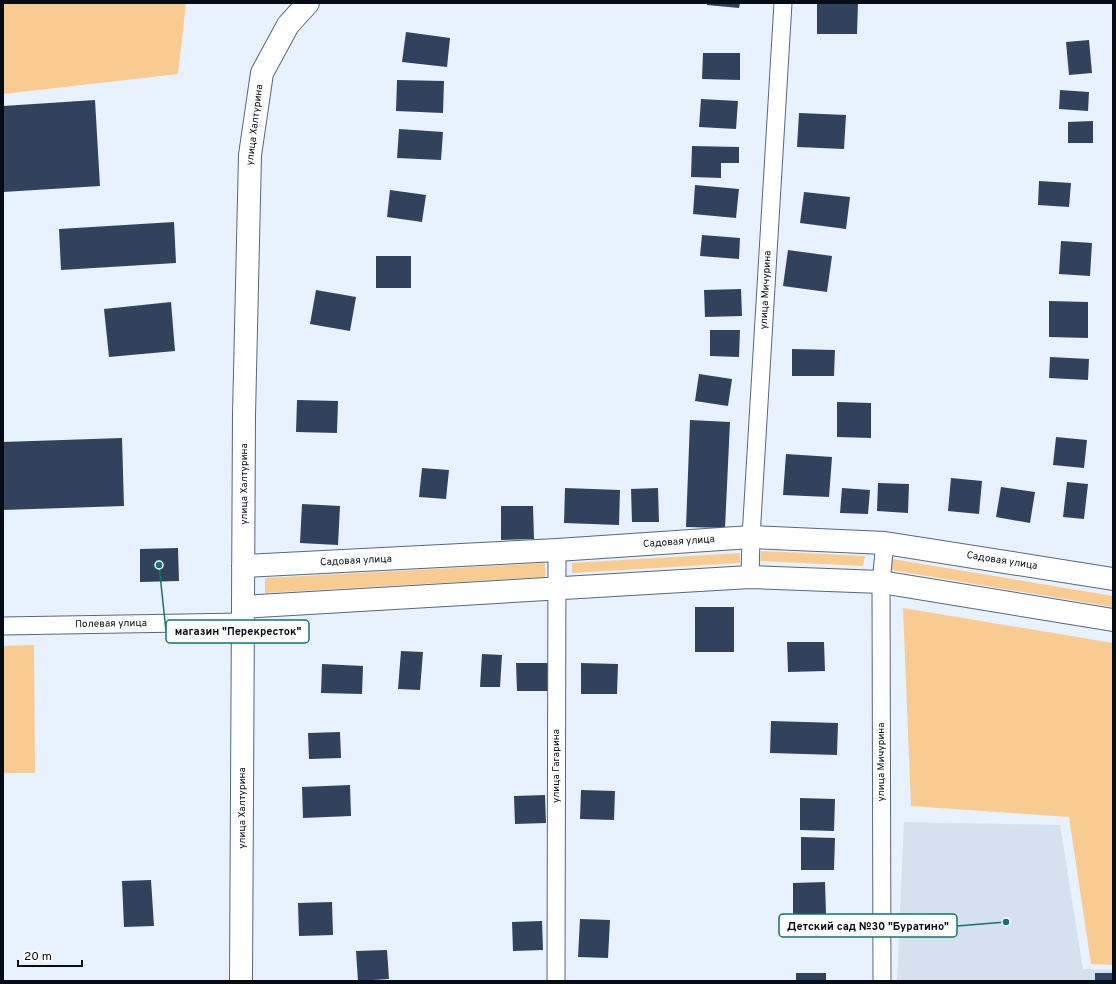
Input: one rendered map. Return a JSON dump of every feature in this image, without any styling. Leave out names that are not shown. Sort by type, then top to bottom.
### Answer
[{"type":"street","name":"улица Халтурина","points":[[241,981],[244,415],[250,155],[262,73],[288,25],[308,3]]},
{"type":"street","name":"улица Мичурина","points":[[750,577],[751,537],[783,3]]},
{"type":"street","name":"Садовая улица","points":[[243,566],[557,550],[751,537],[885,543],[1113,579]]},
{"type":"street","name":"улица Мичурина","points":[[882,981],[881,582],[885,543]]},
{"type":"street","name":"улица Гагарина","points":[[556,981],[557,550]]},
{"type":"street","points":[[243,615],[556,589],[750,577],[881,582],[1113,620]]},
{"type":"street","name":"Полевая улица","points":[[3,626],[243,615]]},
{"type":"shaded area","points":[[3,3],[186,3],[178,74],[3,94]]},
{"type":"shaded area","points":[[761,551],[865,556],[863,566],[760,561]]},
{"type":"shaded area","points":[[740,553],[740,563],[572,573],[572,563]]},
{"type":"shaded area","points":[[892,559],[1113,596],[1113,607],[891,570]]},
{"type":"shaded area","points":[[545,563],[545,577],[265,593],[265,578]]},
{"type":"shaded area","points":[[903,608],[1113,643],[1113,965],[1091,964],[1069,817],[911,806]]},
{"type":"shaded area","points":[[34,645],[35,773],[3,773],[3,646]]},
{"type":"shaded area","points":[[904,822],[1060,825],[1083,969],[1113,970],[1113,981],[897,981]]},
{"type":"building","points":[[707,3],[740,3],[739,8],[707,5]]},
{"type":"building","points":[[817,3],[858,3],[857,34],[817,34]]},
{"type":"building","points":[[406,32],[450,38],[447,67],[402,62]]},
{"type":"building","points":[[1089,40],[1092,73],[1069,75],[1066,42]]},
{"type":"building","points":[[703,53],[740,53],[740,80],[702,79]]},
{"type":"building","points":[[397,80],[444,81],[443,113],[396,111]]},
{"type":"building","points":[[1060,90],[1089,92],[1088,111],[1059,109]]},
{"type":"building","points":[[701,99],[738,101],[736,129],[699,127]]},
{"type":"building","points":[[95,100],[100,186],[3,192],[3,106]]},
{"type":"building","points":[[799,113],[846,115],[844,149],[797,147]]},
{"type":"building","points":[[1093,121],[1093,143],[1068,143],[1068,122]]},
{"type":"building","points":[[399,129],[443,132],[441,160],[397,158]]},
{"type":"building","points":[[692,146],[739,147],[739,163],[721,163],[721,178],[691,177]]},
{"type":"building","points":[[1039,181],[1071,183],[1069,207],[1038,205]]},
{"type":"building","points":[[695,185],[739,189],[736,218],[693,214]]},
{"type":"building","points":[[390,190],[426,195],[422,222],[387,217]]},
{"type":"building","points":[[804,192],[850,197],[846,229],[800,223]]},
{"type":"building","points":[[174,222],[176,263],[61,270],[59,229]]},
{"type":"building","points":[[702,235],[740,238],[739,259],[700,256]]},
{"type":"building","points":[[1061,241],[1092,243],[1090,276],[1059,274]]},
{"type":"building","points":[[788,250],[832,256],[827,292],[783,286]]},
{"type":"building","points":[[376,256],[411,256],[411,288],[376,288]]},
{"type":"building","points":[[741,289],[742,316],[705,317],[704,290]]},
{"type":"building","points":[[316,290],[356,297],[350,331],[310,324]]},
{"type":"building","points":[[1049,301],[1088,302],[1088,338],[1049,337]]},
{"type":"building","points":[[171,302],[175,351],[109,357],[104,309]]},
{"type":"building","points":[[710,330],[740,330],[739,357],[710,356]]},
{"type":"building","points":[[792,349],[835,350],[834,376],[792,376]]},
{"type":"building","points":[[1050,357],[1089,359],[1088,380],[1049,378]]},
{"type":"building","points":[[699,374],[732,379],[728,406],[695,401]]},
{"type":"building","points":[[297,400],[338,401],[337,433],[296,432]]},
{"type":"building","points":[[837,402],[871,403],[871,438],[837,437]]},
{"type":"building","points":[[690,420],[730,422],[725,528],[686,527]]},
{"type":"building","points":[[1056,437],[1087,440],[1084,468],[1053,465]]},
{"type":"building","points":[[122,438],[124,506],[3,510],[3,442]]},
{"type":"building","points":[[786,454],[832,457],[829,497],[783,495]]},
{"type":"building","points":[[422,468],[449,470],[446,499],[419,497]]},
{"type":"building","points":[[951,478],[982,481],[979,514],[948,511]]},
{"type":"building","points":[[1067,482],[1088,484],[1084,519],[1063,517]]},
{"type":"building","points":[[878,483],[909,484],[908,513],[877,511]]},
{"type":"building","points":[[1001,487],[1035,492],[1030,523],[996,517]]},
{"type":"building","points":[[565,488],[620,490],[619,525],[564,523]]},
{"type":"building","points":[[658,488],[659,522],[632,522],[631,489]]},
{"type":"building","points":[[842,488],[870,490],[868,514],[840,513]]},
{"type":"building","points":[[302,504],[340,506],[338,545],[300,543]]},
{"type":"building","points":[[501,506],[533,506],[534,539],[501,540]]},
{"type":"building","points":[[178,548],[179,581],[140,582],[140,549]]},
{"type":"building","points":[[695,607],[734,607],[734,652],[695,652]]},
{"type":"building","points":[[787,642],[824,642],[825,671],[788,672]]},
{"type":"building","points":[[401,651],[423,652],[420,690],[398,689]]},
{"type":"building","points":[[482,654],[502,655],[500,687],[480,687]]},
{"type":"building","points":[[516,663],[550,663],[550,691],[517,691]]},
{"type":"building","points":[[581,663],[618,664],[617,694],[581,694]]},
{"type":"building","points":[[322,664],[363,666],[362,694],[321,693]]},
{"type":"building","points":[[771,721],[838,723],[837,755],[770,753]]},
{"type":"building","points":[[340,732],[341,758],[309,759],[308,733]]},
{"type":"building","points":[[350,785],[351,816],[303,818],[302,787]]},
{"type":"building","points":[[581,790],[615,791],[614,820],[580,819]]},
{"type":"building","points":[[545,795],[546,823],[515,824],[514,796]]},
{"type":"building","points":[[800,798],[835,799],[834,831],[800,830]]},
{"type":"building","points":[[801,837],[835,838],[834,870],[801,870]]},
{"type":"building","points":[[151,880],[154,926],[124,927],[122,881]]},
{"type":"building","points":[[825,882],[826,914],[793,914],[793,883]]},
{"type":"building","points":[[332,902],[333,935],[299,936],[298,903]]},
{"type":"building","points":[[580,919],[610,920],[608,958],[578,957]]},
{"type":"building","points":[[542,921],[543,950],[513,951],[512,922]]},
{"type":"building","points":[[387,950],[389,979],[358,981],[356,951]]},
{"type":"building","points":[[796,973],[826,973],[826,981],[796,981]]},
{"type":"building","points":[[1095,973],[1113,973],[1113,981],[1095,981]]},
{"type":"place","name":"магазин \"Перекресток\"","points":[[159,565]]},
{"type":"place","name":"Детский сад №30 \"Буратино\"","points":[[1006,922]]}]
